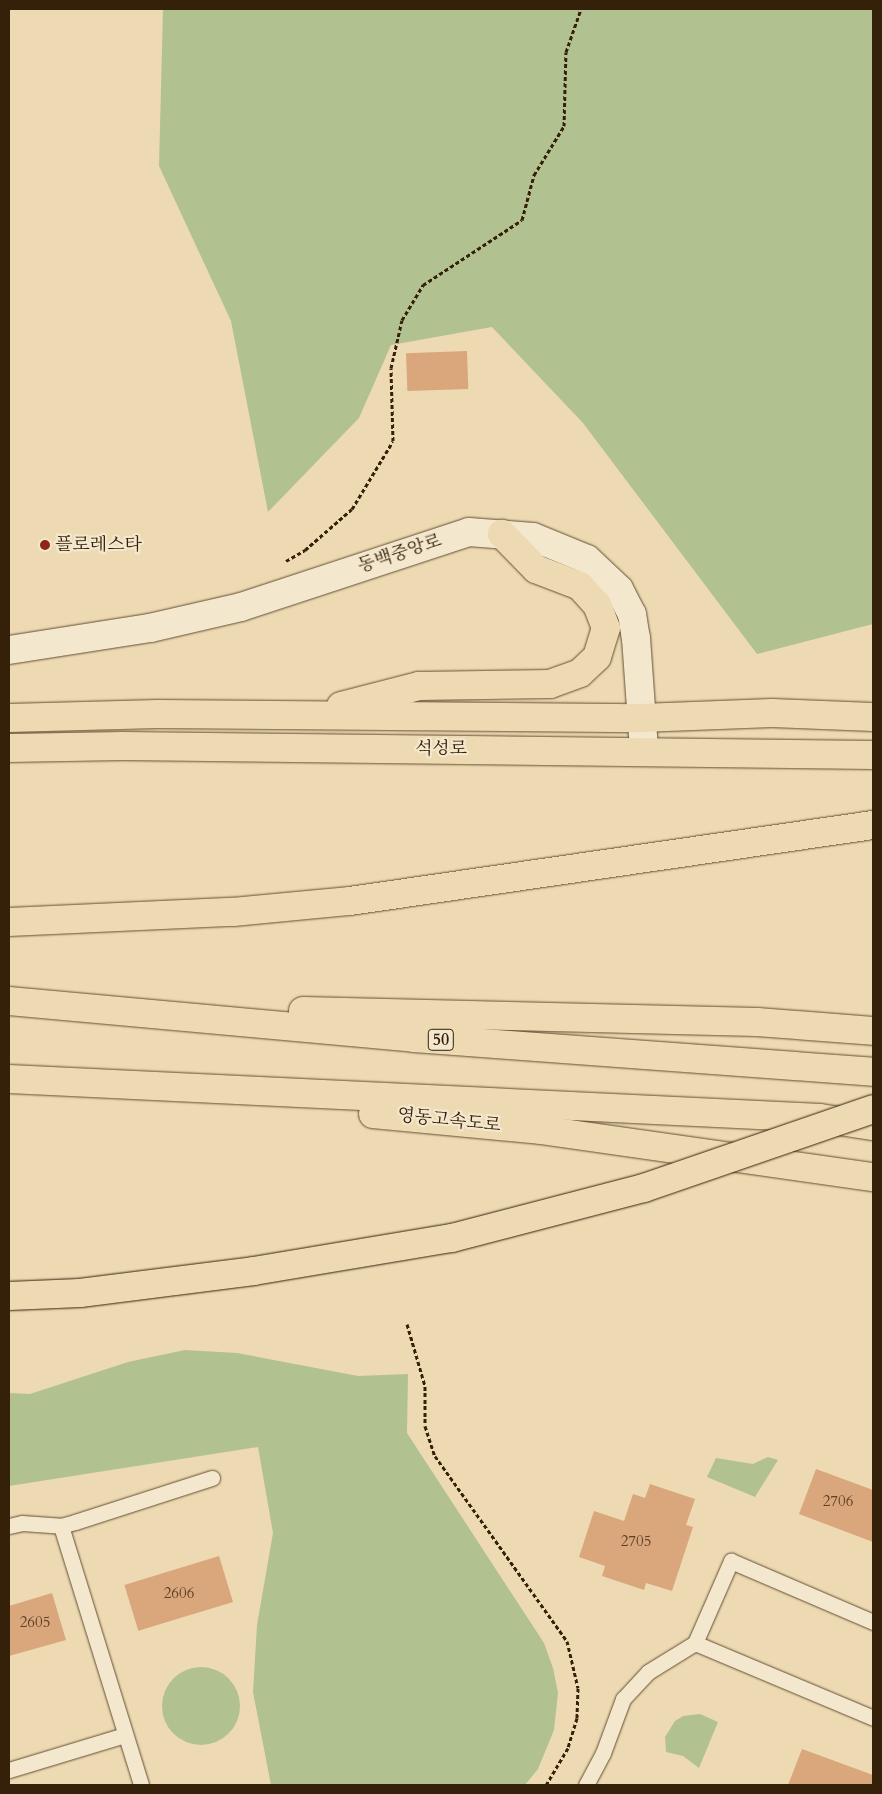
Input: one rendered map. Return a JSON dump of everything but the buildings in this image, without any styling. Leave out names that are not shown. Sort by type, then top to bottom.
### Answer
[{"type":"highway","points":[[303,716],[419,686],[550,684],[580,673],[597,657],[606,628],[597,606],[580,586],[536,569],[502,534]]},
{"type":"highway","points":[[9,718],[158,714],[641,718],[772,713],[873,717]]},
{"type":"highway","name":"석성로","points":[[9,748],[123,746],[644,750],[873,755]]},
{"type":"highway","points":[[9,922],[233,912],[350,901],[873,825]]},
{"type":"highway","name":"50","points":[[9,1001],[414,1038],[873,1072]]},
{"type":"highway","name":"50","points":[[54,1005],[757,1022],[873,1031]]},
{"type":"highway","name":"영동고속도로","points":[[16,1079],[820,1118],[873,1126]]},
{"type":"highway","name":"영동고속도로","points":[[16,1079],[542,1130],[873,1177]]},
{"type":"highway","points":[[9,1296],[80,1292],[254,1270],[452,1238],[644,1188],[873,1109]]},
{"type":"street","name":"동백중앙로","points":[[9,650],[150,628],[242,607],[469,532],[533,537],[587,559],[619,589],[632,614],[644,750]]},
{"type":"lane","points":[[9,1526],[22,1522],[60,1526],[212,1478]]},
{"type":"lane","points":[[60,1526],[141,1785]]},
{"type":"lane","points":[[586,1785],[603,1753],[623,1699],[634,1684],[695,1643],[731,1562],[873,1622]]},
{"type":"lane","points":[[695,1643],[873,1718]]},
{"type":"lane","points":[[9,1770],[125,1735]]},
{"type":"path","points":[[279,565],[305,550],[352,510],[393,441],[391,368],[402,320],[423,285],[522,220],[534,175],[564,126],[566,52],[581,9]]},
{"type":"path","points":[[407,1324],[425,1386],[425,1426],[435,1456],[567,1642],[578,1688],[577,1718],[568,1748],[546,1785]]},
{"type":"green space","points":[[163,9],[873,9],[873,624],[757,654],[583,423],[492,327],[391,345],[359,418],[268,512],[231,321],[159,166]]},
{"type":"green space","points":[[185,1350],[237,1353],[358,1376],[408,1374],[407,1433],[544,1643],[553,1668],[558,1693],[554,1730],[538,1769],[525,1785],[271,1785],[253,1692],[257,1625],[273,1533],[258,1447],[9,1486],[9,1393],[30,1394],[128,1362]]},
{"type":"green space","points":[[768,1457],[778,1460],[755,1497],[707,1477],[716,1458],[753,1464]]},
{"type":"green space","points":[[193,1667],[209,1667],[223,1673],[234,1684],[240,1698],[240,1714],[234,1728],[223,1739],[209,1745],[193,1745],[179,1739],[168,1728],[162,1714],[162,1698],[168,1684],[179,1673]]},
{"type":"green space","points":[[700,1714],[718,1722],[699,1768],[683,1756],[666,1752],[665,1737],[675,1721],[683,1716]]},
{"type":"place","name":"플로레스타","points":[[45,545]]}]
